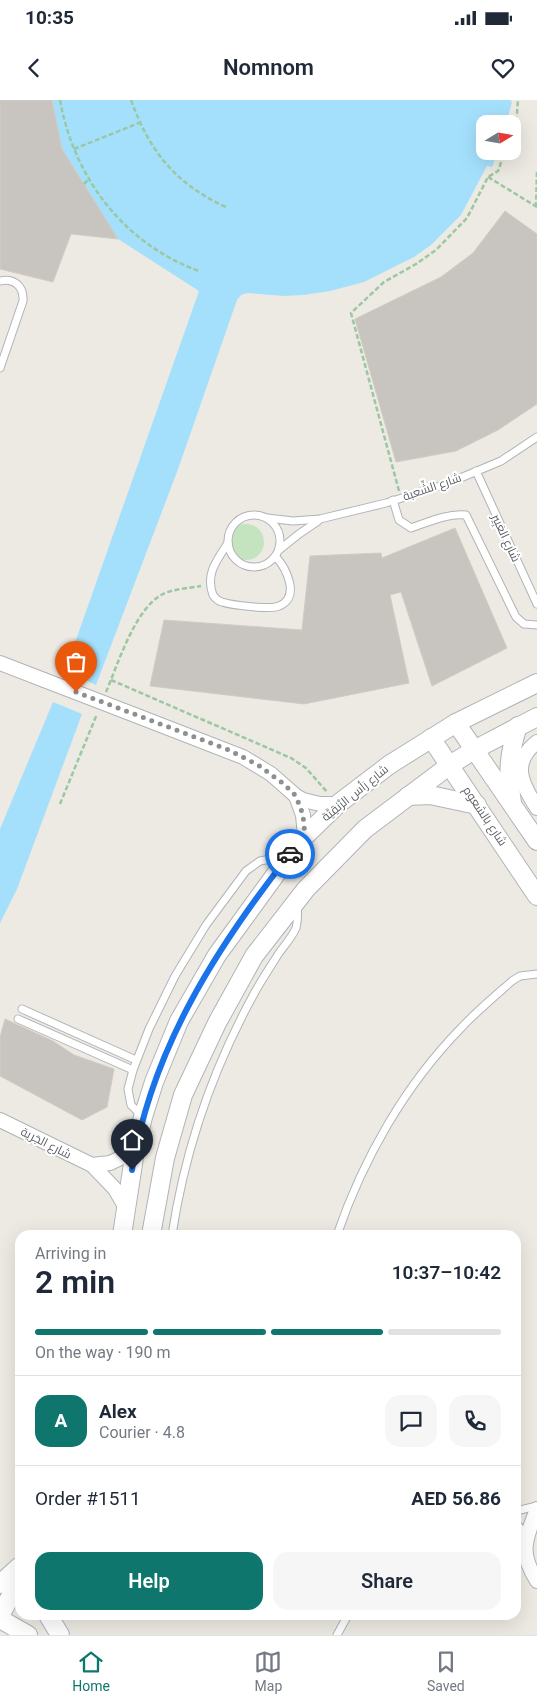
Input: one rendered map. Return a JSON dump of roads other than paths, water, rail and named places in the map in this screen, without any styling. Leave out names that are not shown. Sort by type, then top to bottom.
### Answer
[{"type":"street","points":[[0,664],[243,757],[271,774],[296,796],[312,802],[338,804]]},
{"type":"street","name":"شارع رَأس الرَّنقِيَّة","points":[[123,1230],[135,1150],[154,1082],[179,1021],[217,955],[289,856],[305,836],[338,804],[389,764],[456,722],[537,684]]},
{"type":"street","points":[[152,1230],[165,1158],[183,1095],[216,1023],[254,956],[306,889],[365,829],[450,765],[474,750],[537,717]]},
{"type":"street","points":[[456,722],[537,841]]},
{"type":"street","points":[[512,806],[508,766],[511,746],[518,726]]},
{"type":"street","name":"شارع بالشعوم","points":[[431,738],[537,896]]},
{"type":"street","points":[[537,742],[530,747],[523,759],[520,774],[523,785],[537,808]]},
{"type":"street","points":[[408,796],[430,795],[477,805]]},
{"type":"street","points":[[296,796],[303,815],[305,836]]},
{"type":"street","name":"شارع الجَرية","points":[[0,1120],[92,1166],[115,1189],[126,1208]]},
{"type":"street","points":[[92,1166],[110,1163],[135,1150]]},
{"type":"street","points":[[537,1508],[525,1545],[527,1564],[537,1581]]},
{"type":"street","points":[[0,1584],[15,1570]]},
{"type":"street","points":[[15,1588],[0,1617],[23,1629]]},
{"type":"street","points":[[51,1620],[60,1635]]},
{"type":"lane","points":[[0,281],[8,280],[17,284],[22,291],[23,301],[0,368]]},
{"type":"lane","name":"شارع الشِّعبة","points":[[266,518],[293,521],[320,519],[397,499],[446,484],[501,460],[537,437]]},
{"type":"lane","name":"شارع العَبِير","points":[[476,471],[537,604]]},
{"type":"lane","points":[[397,499],[399,520],[411,528],[441,518],[459,514],[466,515],[516,617],[524,624],[537,625]]},
{"type":"lane","points":[[228,543],[234,558],[247,567],[263,566],[278,553],[281,542],[277,528],[266,518],[251,515],[237,522],[229,535],[228,543],[212,570],[210,585],[213,595],[222,602],[270,608],[279,606],[288,598],[290,586],[286,570],[278,553]]},
{"type":"lane","name":"شارع الشِّعبة","points":[[278,553],[299,534],[320,519]]},
{"type":"lane","points":[[144,1117],[134,1110],[128,1100],[128,1089],[136,1060],[161,1002],[175,976],[223,901],[252,866],[266,859],[289,856]]},
{"type":"lane","points":[[173,1230],[183,1174],[202,1110],[223,1055],[241,1018],[274,960],[294,933],[298,914],[296,902]]},
{"type":"lane","points":[[339,1230],[348,1201],[379,1139],[416,1081],[461,1028],[512,981],[520,976],[537,974]]},
{"type":"lane","points":[[22,1009],[136,1060]]},
{"type":"lane","points":[[18,1020],[133,1070]]},
{"type":"lane","points":[[521,1510],[537,1508]]},
{"type":"lane","points":[[521,1529],[527,1536]]},
{"type":"lane","points":[[337,1635],[345,1620]]},
{"type":"water","points":[[52,100],[510,100],[512,102],[508,115],[476,115],[476,160],[495,160],[492,167],[487,166],[461,215],[431,245],[414,257],[364,282],[330,291],[303,295],[283,296],[247,293],[241,295],[237,300],[177,472],[96,685],[65,671],[199,291],[118,239],[62,149]]},
{"type":"water","points":[[53,702],[82,714],[17,889],[0,923],[0,829]]}]
